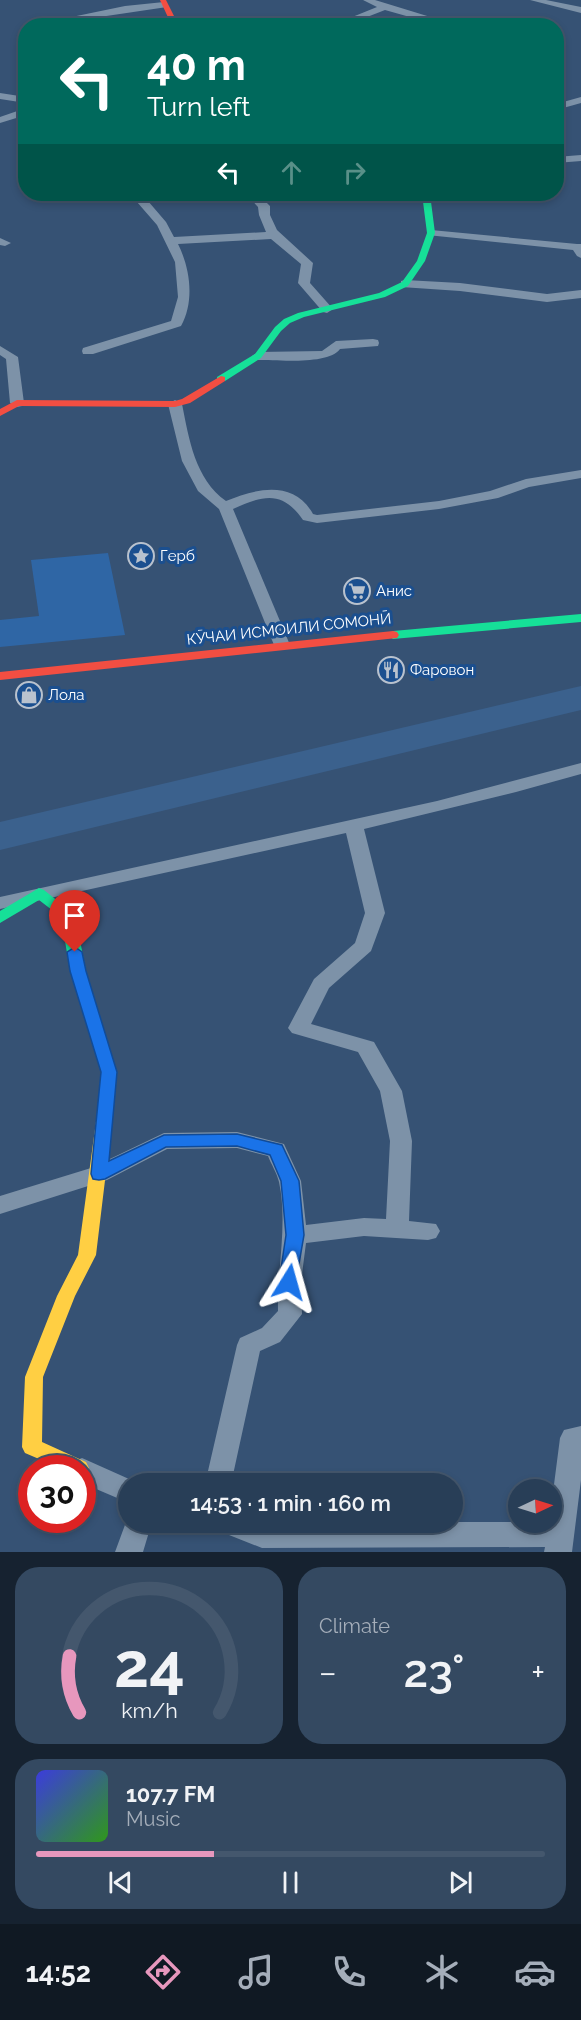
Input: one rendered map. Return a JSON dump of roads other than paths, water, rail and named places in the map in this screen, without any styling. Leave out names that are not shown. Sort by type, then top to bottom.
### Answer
[{"type":"main road","points":[[163,2],[172,18]]},
{"type":"main road","points":[[0,413],[17,403],[175,404],[186,401],[258,356],[278,329],[287,321],[301,315],[382,295],[405,285],[421,261],[431,233],[427,201]]},
{"type":"main road","name":"КӮЧАИ ИСМОИЛИ СОМОНӢ","points":[[0,676],[282,645],[581,618]]},
{"type":"main road","points":[[0,918],[39,893],[68,915],[78,971],[109,1072],[99,1174],[87,1255],[66,1296],[34,1377],[32,1447],[49,1455]]},
{"type":"street","points":[[367,0],[424,18]]},
{"type":"street","points":[[534,0],[581,10]]},
{"type":"street","points":[[72,18],[163,2]]},
{"type":"street","points":[[355,18],[385,7]]},
{"type":"street","points":[[0,96],[18,98]]},
{"type":"street","points":[[564,105],[581,100]]},
{"type":"street","points":[[0,120],[18,114]]},
{"type":"street","points":[[564,159],[581,158]]},
{"type":"street","points":[[88,351],[177,323],[184,297],[181,262],[162,224],[142,201]]},
{"type":"street","points":[[259,201],[264,206],[263,217],[283,246],[307,263],[304,283],[327,309]]},
{"type":"street","points":[[431,233],[580,248]]},
{"type":"street","points":[[170,241],[275,234]]},
{"type":"street","points":[[405,285],[460,287],[547,298],[581,294]]},
{"type":"street","points":[[258,356],[324,355],[332,351],[336,345],[373,343]]},
{"type":"street","points":[[0,350],[12,357],[17,403]]},
{"type":"street","points":[[175,404],[184,452],[192,469],[217,503],[225,507],[282,645]]},
{"type":"street","points":[[225,507],[263,494],[284,496],[297,501],[308,518],[352,516],[440,505],[493,495],[526,483],[581,474]]},
{"type":"street","points":[[0,903],[354,826],[509,789],[581,768]]},
{"type":"street","points":[[354,826],[375,913],[364,946],[321,984],[299,1028],[366,1047],[391,1090],[401,1141],[397,1229]]},
{"type":"street","points":[[0,1205],[99,1174],[164,1141],[237,1140],[276,1150],[290,1181],[295,1235],[289,1282],[290,1314],[272,1335],[249,1344],[220,1473]]},
{"type":"street","points":[[295,1235],[364,1227],[428,1231]]},
{"type":"street","points":[[255,1533],[262,1536],[560,1544],[573,1438],[581,1437]]},
{"type":"street","points":[[96,1476],[118,1486]]},
{"type":"street","points":[[129,1552],[135,1533]]},
{"type":"waterway","points":[[0,836],[581,698]]},
{"type":"place","name":"Герб","points":[[141,556]]},
{"type":"place","name":"Анис","points":[[357,591]]},
{"type":"place","name":"Фаровон","points":[[391,670]]},
{"type":"place","name":"Лола","points":[[29,695]]}]
